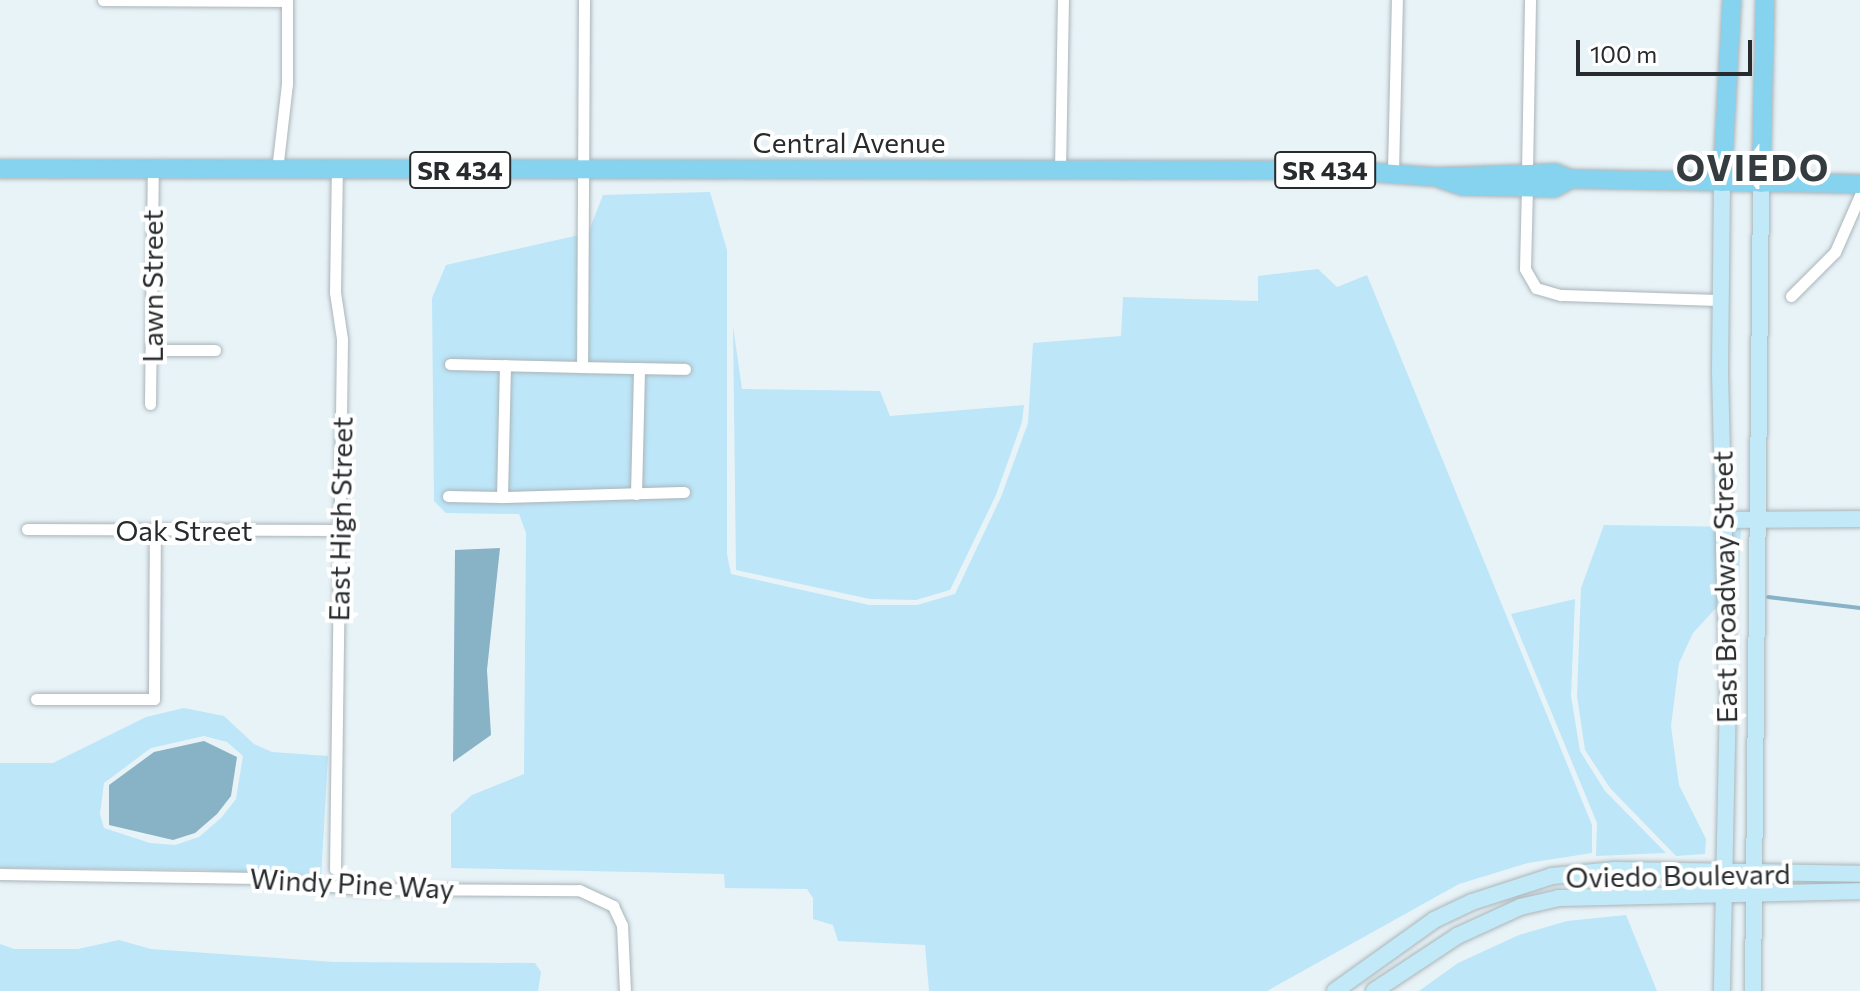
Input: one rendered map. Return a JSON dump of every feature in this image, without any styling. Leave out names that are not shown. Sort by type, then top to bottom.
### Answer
[{"type":"main road","points":[[1722,182],[1732,0]]},
{"type":"main road","points":[[1761,183],[1765,0]]},
{"type":"main road","name":"SR 434","points":[[0,169],[270,170]]},
{"type":"main road","name":"Central Avenue","points":[[270,170],[1393,173],[1527,180],[1554,188],[1571,179]]},
{"type":"main road","name":"Central Avenue","points":[[1527,180],[1555,173],[1571,179],[1860,184]]},
{"type":"main road","name":"East Broadway Street","points":[[1722,182],[1720,300],[1728,697],[1722,871],[1722,991]]},
{"type":"main road","name":"East Broadway Street","points":[[1753,991],[1755,519],[1761,183]]},
{"type":"main road","points":[[1723,520],[1860,519]]},
{"type":"main road","name":"Oviedo Boulevard","points":[[1335,991],[1434,920],[1518,885],[1586,871],[1860,874]]},
{"type":"main road","name":"Oviedo Boulevard","points":[[1374,991],[1457,936],[1520,907],[1597,894],[1860,891]]},
{"type":"main road","points":[[1722,961],[1730,991]]},
{"type":"street","points":[[103,0],[287,1],[287,84],[270,170]]},
{"type":"street","points":[[582,367],[584,0]]},
{"type":"street","points":[[1060,170],[1063,0]]},
{"type":"street","points":[[1393,173],[1397,0]]},
{"type":"street","points":[[1530,0],[1525,269],[1531,284],[1542,291],[1720,300]]},
{"type":"street","name":"Lawn Street","points":[[150,404],[153,169]]},
{"type":"street","name":"East High Street","points":[[335,869],[341,530],[337,170]]},
{"type":"street","points":[[1791,296],[1835,252],[1860,195]]},
{"type":"street","points":[[152,350],[215,350]]},
{"type":"street","points":[[450,364],[685,369]]},
{"type":"street","points":[[502,497],[505,365]]},
{"type":"street","points":[[636,494],[639,368]]},
{"type":"street","points":[[448,496],[684,492]]},
{"type":"street","name":"Oak Street","points":[[27,529],[341,530]]},
{"type":"street","points":[[36,699],[154,699],[155,530]]},
{"type":"street","name":"Windy Pine Way","points":[[0,874],[259,878],[359,889],[579,890],[613,906],[622,925],[625,991]]},
{"type":"shaded area","points":[[710,192],[727,250],[727,554],[731,574],[869,605],[917,605],[955,594],[1001,497],[1028,423],[1033,343],[1121,336],[1123,297],[1258,301],[1258,276],[1318,269],[1337,287],[1367,275],[1592,825],[1592,853],[1528,863],[1459,884],[1267,991],[929,991],[925,945],[838,941],[833,925],[813,919],[813,898],[807,889],[725,888],[724,874],[451,868],[451,814],[472,795],[524,774],[526,533],[519,514],[446,513],[434,501],[432,298],[446,265],[588,233],[603,195]]},
{"type":"shaded area","points":[[733,326],[742,389],[880,391],[890,416],[1024,405],[1022,422],[996,495],[950,590],[916,600],[870,599],[736,570]]},
{"type":"shaded area","points":[[1604,525],[1741,527],[1738,603],[1715,609],[1693,633],[1679,663],[1671,726],[1679,785],[1706,839],[1705,854],[1676,856],[1610,788],[1585,750],[1577,696],[1581,588]]},
{"type":"shaded area","points":[[500,548],[487,670],[491,735],[453,762],[455,550]]},
{"type":"shaded area","points":[[1575,599],[1571,696],[1580,751],[1605,791],[1666,853],[1596,856],[1597,823],[1511,614]]},
{"type":"shaded area","points":[[184,708],[224,716],[254,744],[272,752],[328,756],[321,879],[204,870],[0,868],[0,763],[53,763],[146,717]],"holes":[[[204,736],[227,742],[243,756],[236,799],[221,818],[199,837],[175,845],[150,843],[104,828],[100,814],[104,783],[151,748]]]},
{"type":"shaded area","points":[[204,741],[237,757],[231,796],[217,814],[195,833],[173,840],[109,825],[109,785],[154,752]]},
{"type":"shaded area","points":[[1626,915],[1657,991],[1419,991],[1458,963],[1519,935],[1567,921]]},
{"type":"shaded area","points":[[119,940],[151,949],[334,962],[535,963],[541,972],[538,991],[0,991],[0,944],[14,949],[78,949]]},
{"type":"waterway","points":[[1768,597],[1860,608]]},
{"type":"district","name":"OVIEDO","points":[[1753,167]]}]
